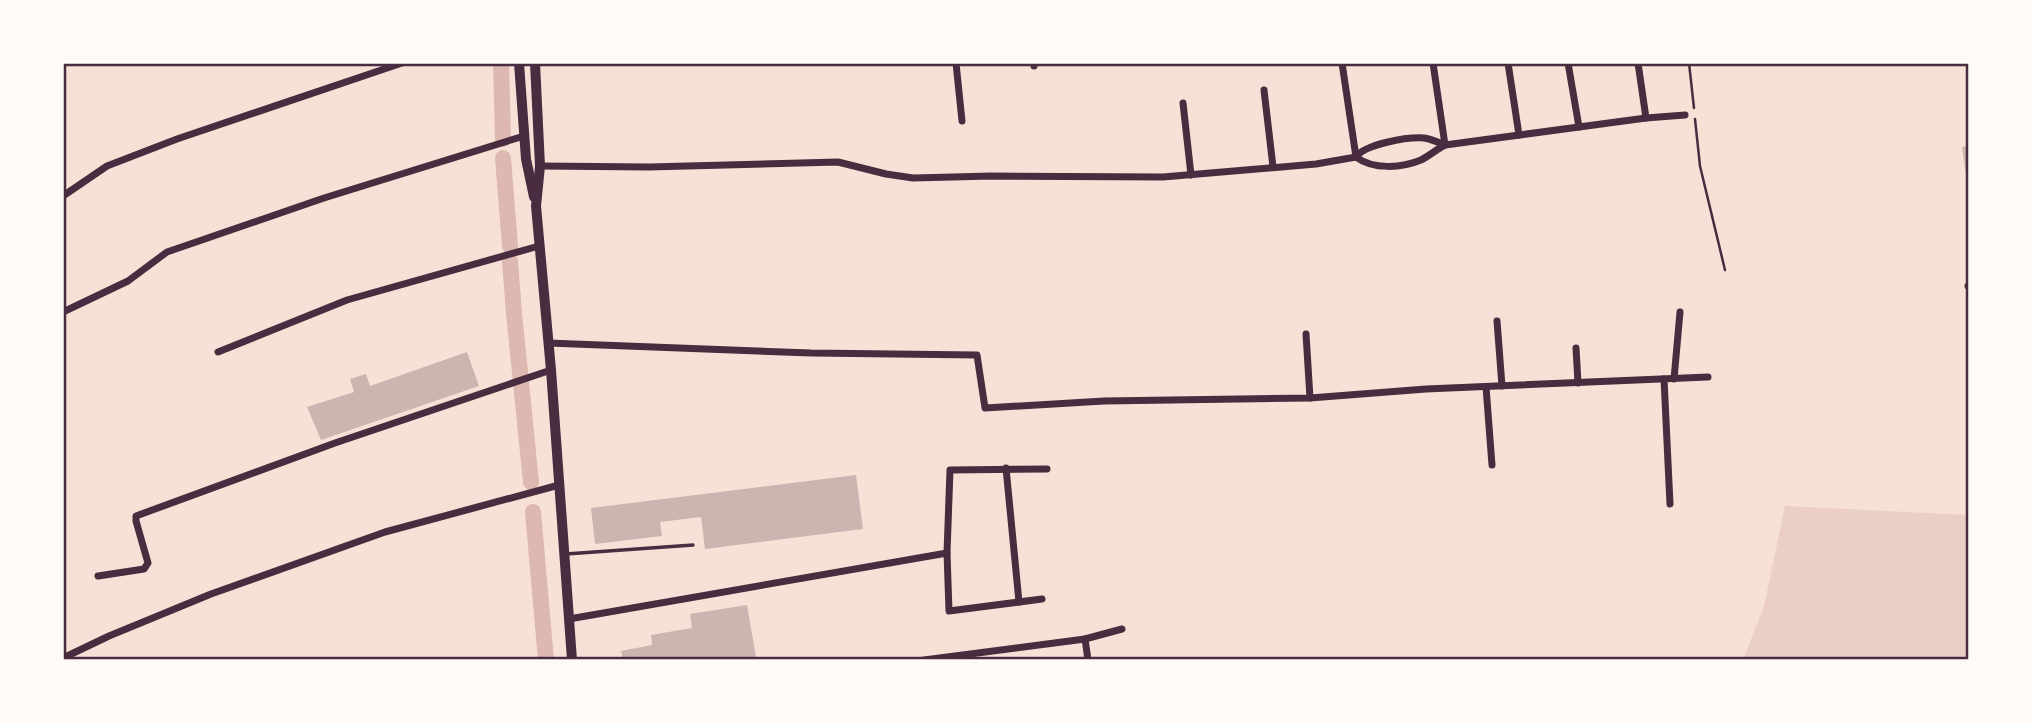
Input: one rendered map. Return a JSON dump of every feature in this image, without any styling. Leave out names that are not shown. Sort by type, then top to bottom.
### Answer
[{"type":"main road","points":[[519,63],[526,159],[536,206],[551,370],[572,660]]},
{"type":"main road","points":[[535,63],[541,166],[536,206]]},
{"type":"street","points":[[63,196],[107,166],[165,143],[402,63]]},
{"type":"street","points":[[956,63],[962,121]]},
{"type":"street","points":[[1342,63],[1356,157],[1372,165],[1400,166],[1423,159],[1445,145],[1685,115]]},
{"type":"street","points":[[1433,63],[1445,145]]},
{"type":"street","points":[[1508,63],[1519,135]]},
{"type":"street","points":[[1568,63],[1579,127]]},
{"type":"street","points":[[1638,63],[1646,118]]},
{"type":"street","points":[[1264,90],[1273,167]]},
{"type":"street","points":[[1183,103],[1191,175]]},
{"type":"street","points":[[63,300],[65,311],[128,281],[167,252],[324,198],[524,136]]},
{"type":"street","points":[[541,166],[649,167],[838,162],[913,178],[1163,177],[1316,164],[1356,157],[1371,146],[1383,143],[1423,138],[1445,145]]},
{"type":"street","points":[[218,352],[347,300],[539,246]]},
{"type":"street","points":[[1674,379],[1680,312]]},
{"type":"street","points":[[1497,321],[1502,386]]},
{"type":"street","points":[[1306,334],[1310,398]]},
{"type":"street","points":[[548,343],[797,353],[977,355],[985,408],[1104,401],[1310,398],[1708,377]]},
{"type":"street","points":[[1576,348],[1578,383]]},
{"type":"street","points":[[99,576],[144,569],[147,566],[136,516],[335,443],[551,370]]},
{"type":"street","points":[[1664,379],[1670,504]]},
{"type":"street","points":[[1486,387],[1492,465]]},
{"type":"street","points":[[1006,468],[1019,602]]},
{"type":"street","points":[[1042,599],[949,611],[947,553],[950,470],[1047,469]]},
{"type":"street","points":[[63,658],[211,594],[385,532],[559,485]]},
{"type":"street","points":[[569,619],[947,553]]},
{"type":"street","points":[[924,660],[1085,639],[1122,629]]},
{"type":"street","points":[[1085,639],[1088,660]]},
{"type":"lane","points":[[564,554],[693,545]]},
{"type":"path","points":[[1689,63],[1700,166],[1725,270]]},
{"type":"shaded area","points":[[1785,506],[1969,515],[1969,660],[1743,660],[1764,606]]},
{"type":"building","points":[[1969,146],[1969,182],[1967,182],[1962,147]]},
{"type":"building","points":[[467,352],[479,386],[321,440],[307,407],[354,392],[350,379],[366,374],[370,386]]},
{"type":"building","points":[[856,475],[863,529],[705,549],[701,517],[660,522],[662,536],[595,544],[591,508]]},
{"type":"building","points":[[747,605],[756,657],[739,660],[623,660],[621,651],[652,645],[651,635],[692,628],[690,614]]},
{"type":"waterway","points":[[501,63],[503,139]]},
{"type":"waterway","points":[[503,158],[510,246]]},
{"type":"waterway","points":[[510,261],[531,482]]},
{"type":"waterway","points":[[533,512],[546,660]]}]
